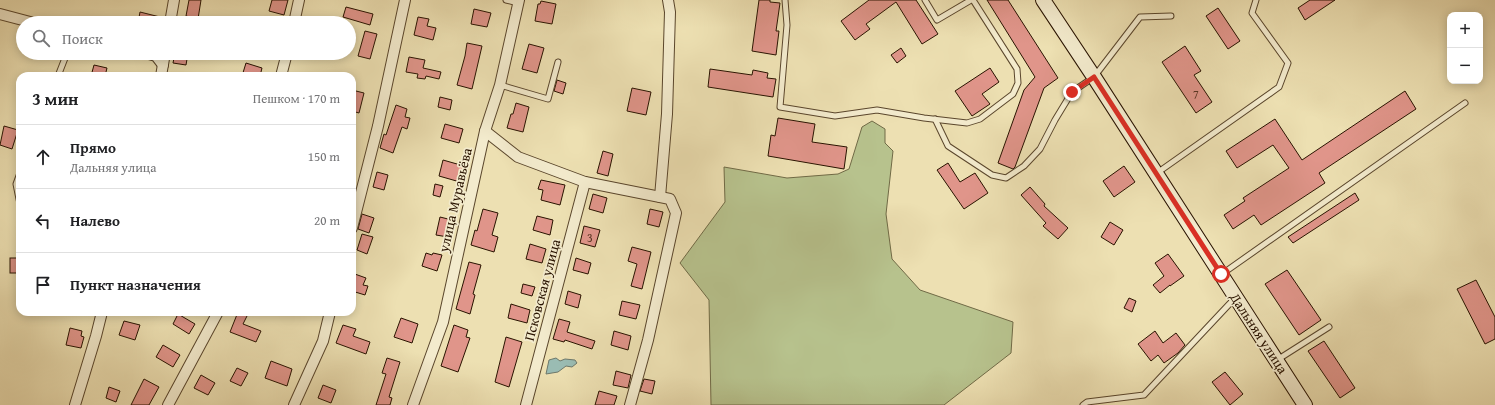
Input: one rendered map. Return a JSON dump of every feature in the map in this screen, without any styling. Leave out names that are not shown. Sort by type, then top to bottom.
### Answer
[{"type":"main road","name":"Дальняя улица","points":[[1043,0],[1305,405]]},
{"type":"street","points":[[171,16],[174,0]]},
{"type":"street","points":[[296,16],[299,0]]},
{"type":"street","points":[[356,212],[378,126],[405,0]]},
{"type":"street","points":[[660,197],[667,114],[670,12],[668,0]]},
{"type":"street","name":"улица Муравьёва","points":[[413,405],[443,322],[485,131],[500,85],[518,2]]},
{"type":"street","points":[[0,14],[16,18]]},
{"type":"street","points":[[159,60],[163,65]]},
{"type":"street","points":[[162,72],[164,60]]},
{"type":"street","points":[[282,72],[285,60]]},
{"type":"street","points":[[485,131],[518,157],[585,182],[670,199],[676,213],[648,340],[630,405]]},
{"type":"street","name":"Псковская улица","points":[[526,405],[585,182]]},
{"type":"street","points":[[74,405],[101,316]]},
{"type":"street","points":[[168,405],[216,316]]},
{"type":"street","points":[[294,405],[323,341],[329,316]]},
{"type":"lane","points":[[506,0],[518,2]]},
{"type":"lane","points":[[785,0],[787,25],[780,107],[835,116],[877,110],[967,123],[980,118],[1013,94],[1018,83],[1017,69],[972,0],[937,20],[925,0]]},
{"type":"lane","points":[[1156,174],[1279,87],[1288,63],[1252,13],[1256,0]]},
{"type":"lane","points":[[935,119],[948,146],[992,175],[1006,178],[1024,166],[1040,149],[1054,120],[1072,92],[1094,77],[1140,17],[1171,16]]},
{"type":"lane","points":[[60,72],[64,60]]},
{"type":"lane","points":[[500,85],[548,99],[558,62]]},
{"type":"lane","points":[[1221,274],[1465,103]]},
{"type":"lane","points":[[1083,405],[1087,402],[1144,395],[1236,297]]},
{"type":"lane","points":[[1276,360],[1329,327]]},
{"type":"green space","points":[[872,121],[885,129],[885,143],[893,151],[886,214],[892,259],[920,290],[1013,322],[1011,353],[944,405],[711,405],[709,300],[680,263],[725,202],[724,167],[787,178],[838,174],[849,169],[862,127]]},
{"type":"water","points":[[556,358],[560,361],[565,359],[575,360],[577,363],[572,367],[566,366],[558,372],[546,374],[549,360]]},
{"type":"building","points":[[189,0],[201,0],[198,16],[186,16]]},
{"type":"building","points":[[272,0],[288,0],[284,15],[269,11]]},
{"type":"building","points":[[759,0],[770,0],[770,2],[780,3],[776,31],[779,31],[776,55],[752,51]]},
{"type":"building","points":[[869,0],[916,0],[938,34],[922,44],[896,2],[866,24],[870,29],[855,40],[841,21]]},
{"type":"building","points":[[987,0],[1008,0],[1058,78],[1044,88],[1013,169],[998,163],[1024,90],[1035,77]]},
{"type":"building","points":[[1310,0],[1335,0],[1305,20],[1298,8]]},
{"type":"building","points":[[541,1],[556,4],[552,24],[535,21],[538,4],[540,4]]},
{"type":"building","points":[[346,7],[373,14],[370,25],[356,21],[356,16],[343,16]]},
{"type":"building","points":[[1218,8],[1240,41],[1228,49],[1206,16]]},
{"type":"building","points":[[474,9],[491,13],[487,27],[471,24]]},
{"type":"building","points":[[140,12],[156,16],[139,16]]},
{"type":"building","points":[[418,17],[429,19],[427,26],[436,28],[433,40],[414,35]]},
{"type":"building","points":[[365,31],[377,34],[370,59],[358,56]]},
{"type":"building","points":[[467,43],[482,46],[472,89],[457,85]]},
{"type":"building","points":[[529,44],[544,48],[537,73],[522,69]]},
{"type":"building","points":[[1185,46],[1201,71],[1194,75],[1212,102],[1196,113],[1162,62]]},
{"type":"building","points":[[901,48],[906,56],[897,63],[891,55]]},
{"type":"building","points":[[409,57],[425,60],[423,68],[441,72],[439,79],[426,76],[425,79],[417,78],[418,74],[406,72]]},
{"type":"building","points":[[174,60],[187,60],[186,65],[173,63]]},
{"type":"building","points":[[246,63],[262,68],[261,72],[243,72]]},
{"type":"building","points":[[94,65],[107,68],[106,72],[92,72]]},
{"type":"building","points":[[990,68],[999,82],[982,94],[990,104],[972,116],[955,91]]},
{"type":"building","points":[[710,69],[752,75],[753,70],[768,73],[767,78],[776,79],[773,97],[708,87]]},
{"type":"building","points":[[557,80],[566,83],[563,94],[554,91]]},
{"type":"building","points":[[632,88],[651,92],[646,115],[627,111]]},
{"type":"building","points":[[356,91],[364,93],[359,113],[356,112]]},
{"type":"building","points":[[1405,91],[1416,109],[1319,173],[1325,183],[1261,225],[1254,215],[1233,229],[1224,215],[1245,201],[1243,198],[1289,168],[1273,145],[1237,168],[1226,151],[1275,119],[1302,160]]},
{"type":"building","points":[[440,97],[452,100],[450,110],[438,107]]},
{"type":"building","points":[[516,103],[529,107],[523,132],[507,128]]},
{"type":"building","points":[[396,105],[407,109],[405,117],[410,118],[407,129],[402,127],[393,153],[380,148]]},
{"type":"building","points":[[778,118],[815,124],[812,142],[847,147],[844,169],[768,156],[771,135],[775,136]]},
{"type":"building","points":[[445,124],[463,129],[459,143],[441,138]]},
{"type":"building","points":[[4,126],[16,129],[16,136],[12,149],[0,145]]},
{"type":"building","points":[[603,151],[613,154],[608,176],[597,173]]},
{"type":"building","points":[[443,160],[464,166],[460,182],[439,176]]},
{"type":"building","points":[[948,163],[960,182],[975,173],[988,193],[964,209],[937,170]]},
{"type":"building","points":[[1124,166],[1135,182],[1114,197],[1103,181]]},
{"type":"building","points":[[377,172],[388,175],[384,190],[373,187]]},
{"type":"building","points":[[541,180],[565,185],[560,205],[541,200],[543,190],[538,189]]},
{"type":"building","points":[[435,184],[443,186],[440,197],[433,195]]},
{"type":"building","points":[[1030,187],[1045,204],[1044,206],[1068,228],[1058,239],[1043,226],[1046,223],[1021,195]]},
{"type":"building","points":[[1355,193],[1359,200],[1293,243],[1288,237]]},
{"type":"building","points":[[593,194],[607,198],[603,213],[589,209]]},
{"type":"building","points":[[483,209],[498,213],[492,235],[498,237],[494,252],[471,245],[475,230],[477,231]]},
{"type":"building","points":[[650,209],[663,212],[659,227],[647,224]]},
{"type":"building","points":[[362,214],[374,218],[369,233],[358,229]]},
{"type":"building","points":[[537,216],[553,220],[550,235],[533,230]]},
{"type":"building","points":[[440,217],[452,220],[448,237],[436,235]]},
{"type":"building","points":[[1110,222],[1123,230],[1114,245],[1101,237]]},
{"type":"building","points":[[584,226],[600,230],[595,247],[580,243]]},
{"type":"building","points":[[362,234],[373,237],[367,254],[357,250]]},
{"type":"building","points":[[530,244],[546,249],[542,263],[526,259]]},
{"type":"building","points":[[632,247],[651,252],[642,289],[631,286],[637,264],[628,261]]},
{"type":"building","points":[[426,253],[432,255],[433,253],[442,255],[437,271],[422,266]]},
{"type":"building","points":[[1168,254],[1184,276],[1160,293],[1153,285],[1164,276],[1155,263]]},
{"type":"building","points":[[10,258],[16,258],[16,273],[10,273]]},
{"type":"building","points":[[576,258],[591,263],[588,274],[573,270]]},
{"type":"building","points":[[469,262],[481,265],[473,294],[475,295],[470,314],[456,309]]},
{"type":"building","points":[[1287,270],[1321,320],[1299,335],[1265,284]]},
{"type":"building","points":[[356,274],[366,278],[363,285],[368,286],[365,295],[356,292]]},
{"type":"building","points":[[1476,280],[1495,317],[1495,339],[1485,344],[1457,289]]},
{"type":"building","points":[[523,284],[535,287],[532,296],[521,293]]},
{"type":"building","points":[[568,291],[581,295],[578,308],[565,304]]},
{"type":"building","points":[[1129,298],[1136,301],[1132,312],[1124,308]]},
{"type":"building","points":[[622,301],[640,305],[636,319],[619,315]]},
{"type":"building","points":[[511,304],[530,310],[527,323],[508,318]]},
{"type":"building","points":[[177,316],[181,316],[195,324],[189,334],[173,324]]},
{"type":"building","points":[[236,316],[247,316],[243,324],[261,331],[256,342],[230,332]]},
{"type":"building","points":[[401,318],[418,324],[412,343],[394,337]]},
{"type":"building","points":[[559,319],[570,322],[567,332],[595,341],[592,349],[565,340],[564,342],[553,339]]},
{"type":"building","points":[[124,321],[140,325],[135,340],[119,335]]},
{"type":"building","points":[[343,325],[356,329],[353,336],[370,342],[366,354],[336,343]]},
{"type":"building","points":[[454,325],[468,330],[466,337],[470,338],[458,372],[441,366]]},
{"type":"building","points":[[70,328],[82,331],[81,336],[84,337],[81,348],[66,345]]},
{"type":"building","points":[[614,331],[631,336],[628,350],[611,345]]},
{"type":"building","points":[[1155,331],[1163,343],[1176,333],[1185,345],[1178,353],[1164,363],[1158,355],[1151,361],[1138,344]]},
{"type":"building","points":[[506,337],[522,342],[509,387],[495,382]]},
{"type":"building","points":[[1324,341],[1355,388],[1340,398],[1308,351]]},
{"type":"building","points":[[163,345],[180,355],[173,367],[156,357]]},
{"type":"building","points":[[387,358],[400,362],[389,397],[392,398],[390,405],[376,405],[386,374],[382,373]]},
{"type":"building","points":[[271,361],[292,369],[287,386],[265,378]]},
{"type":"building","points":[[237,368],[248,373],[241,386],[230,381]]},
{"type":"building","points":[[616,371],[631,375],[628,388],[613,385]]},
{"type":"building","points":[[1225,372],[1243,394],[1230,405],[1212,382]]},
{"type":"building","points":[[201,375],[215,383],[208,395],[194,388]]},
{"type":"building","points":[[144,379],[159,387],[149,405],[131,405]]},
{"type":"building","points":[[644,379],[655,381],[652,394],[640,391]]},
{"type":"building","points":[[323,385],[336,390],[331,403],[318,398]]},
{"type":"building","points":[[109,387],[120,391],[116,402],[106,398]]},
{"type":"building","points":[[599,391],[617,396],[614,405],[595,405]]},
{"type":"route","points":[[1072,92],[1094,77],[1221,274]]}]
